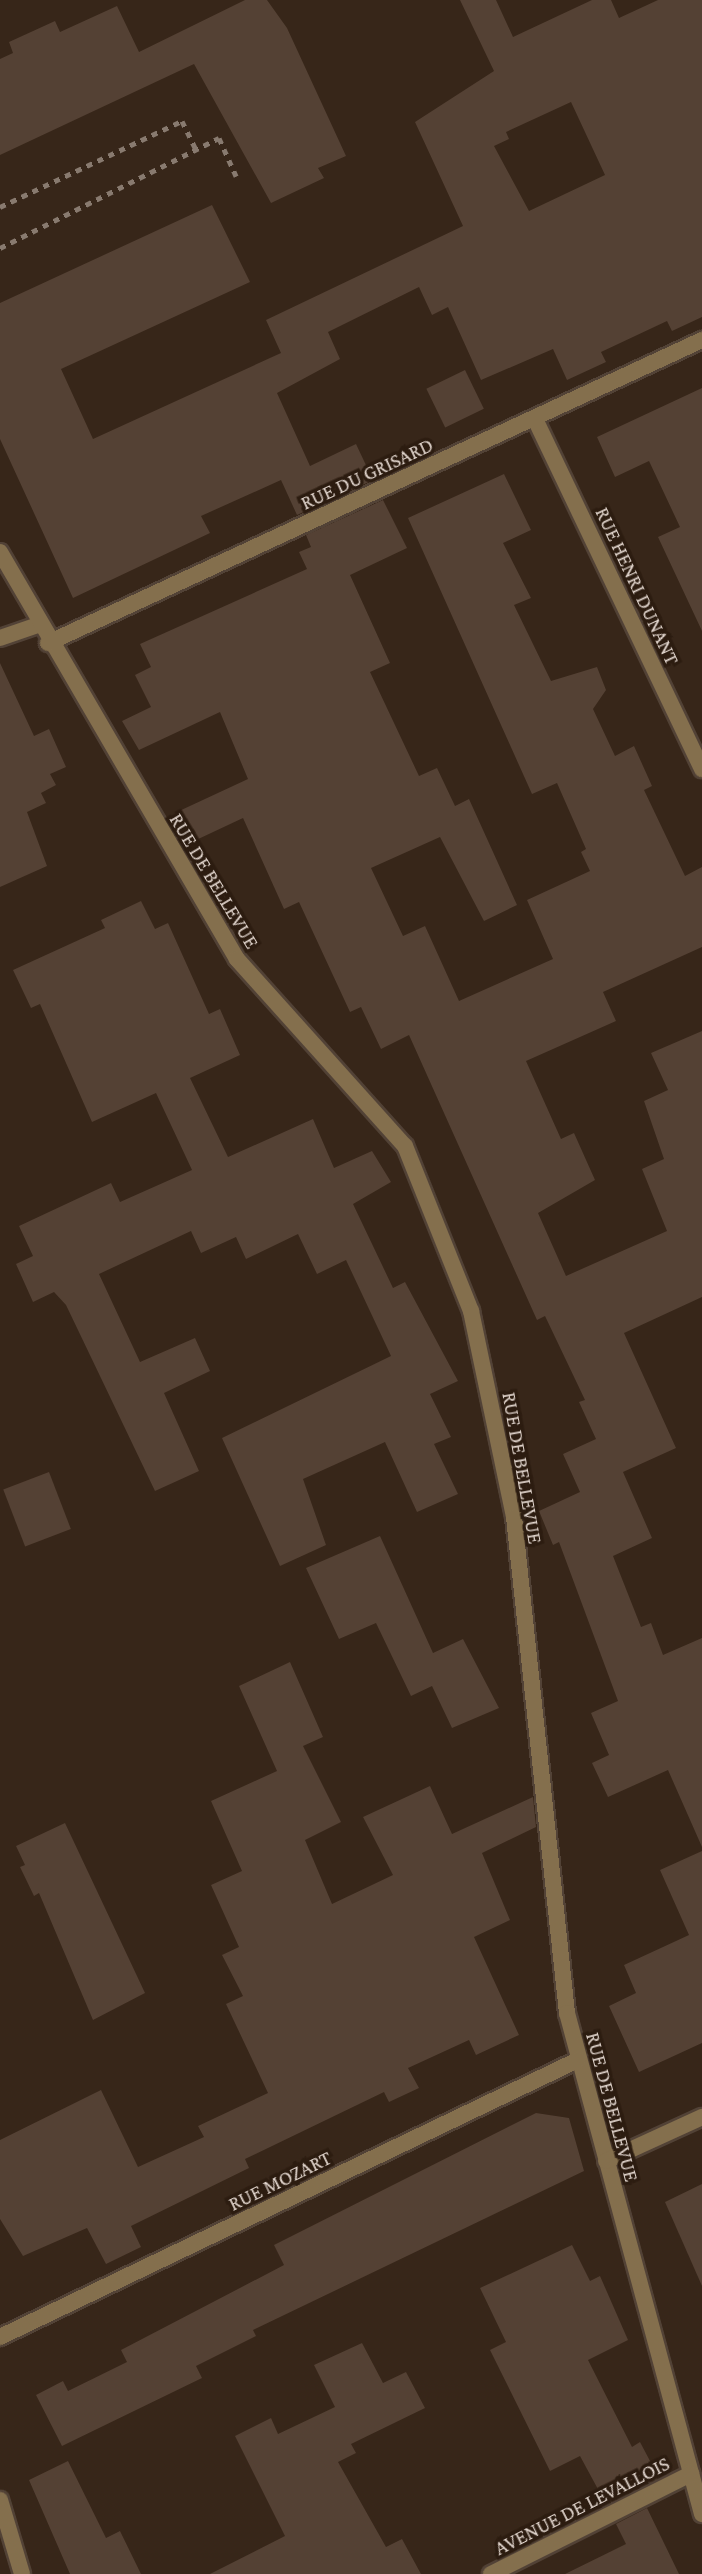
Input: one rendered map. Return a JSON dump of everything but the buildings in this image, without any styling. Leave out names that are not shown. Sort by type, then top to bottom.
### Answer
[{"type":"street","name":"RUE DU GRISARD","points":[[48,643],[702,340]]},
{"type":"street","name":"RUE HENRI DUNANT","points":[[535,419],[702,769]]},
{"type":"street","name":"RUE DE BELLEVUE","points":[[0,552],[48,643],[237,959],[405,1146],[471,1311],[514,1517],[578,2060],[701,2506]]},
{"type":"street","points":[[0,638],[38,625]]},
{"type":"street","name":"RUE MOZART","points":[[0,2337],[578,2060]]},
{"type":"street","points":[[606,2161],[702,2117]]},
{"type":"street","name":"AVENUE DE LEVALLOIS","points":[[491,2574],[691,2474]]},
{"type":"street","points":[[0,2500],[22,2574]]},
{"type":"path","points":[[0,207],[182,121],[197,154],[0,248]]},
{"type":"path","points":[[195,148],[219,138],[236,176]]}]
